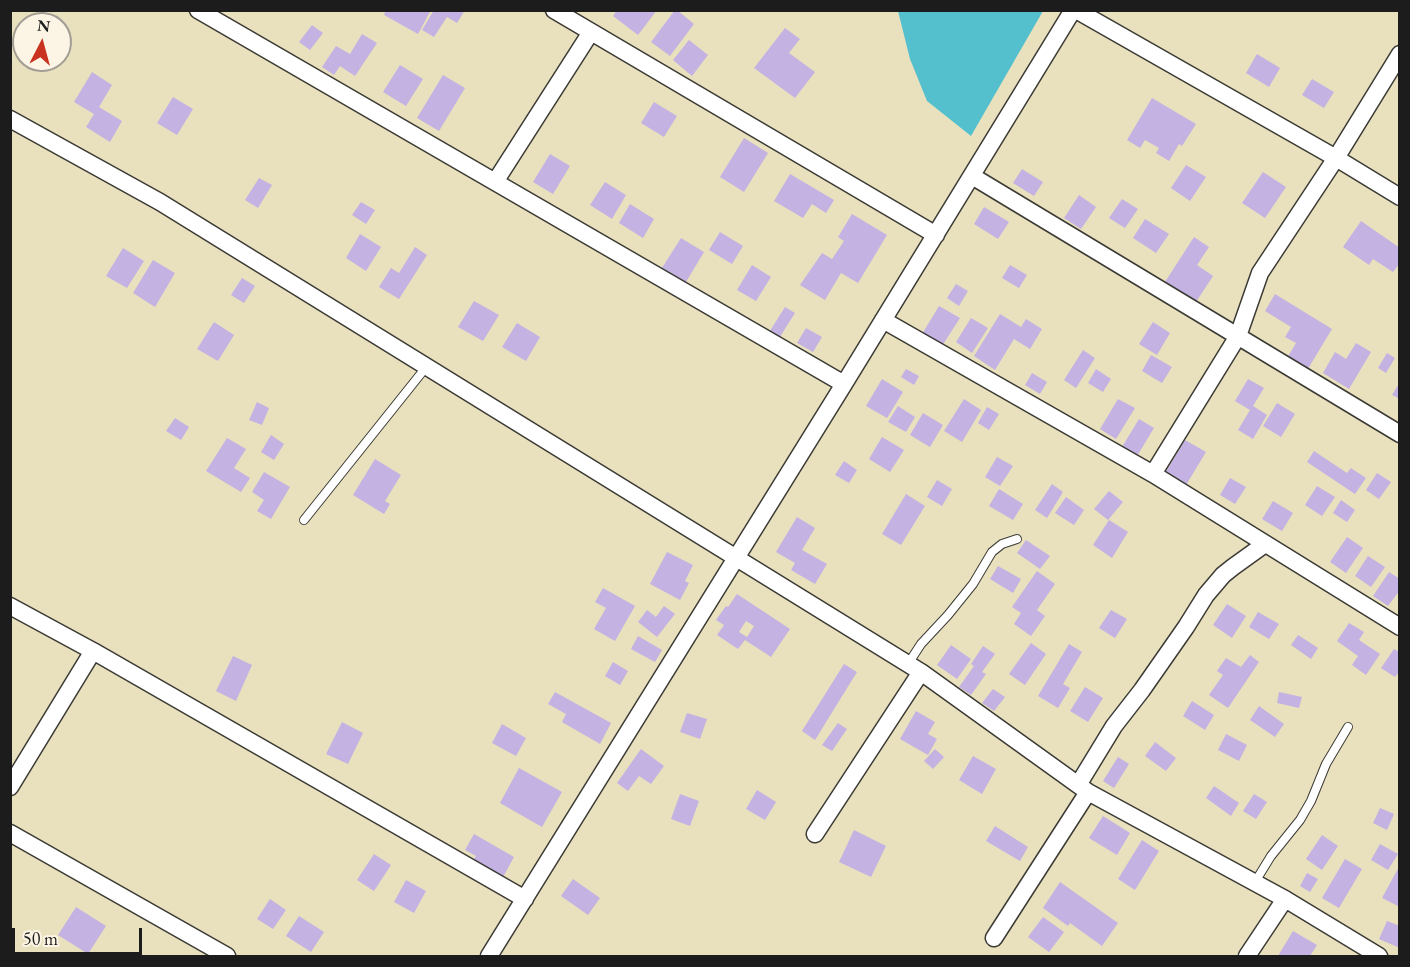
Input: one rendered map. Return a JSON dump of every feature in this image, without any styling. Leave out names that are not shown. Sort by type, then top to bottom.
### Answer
[{"type":"street","points":[[198,10],[844,384]]},
{"type":"street","points":[[554,10],[936,235]]},
{"type":"street","points":[[489,957],[1074,10],[1336,158],[1400,197]]},
{"type":"street","points":[[495,182],[591,32]]},
{"type":"street","points":[[1153,474],[1238,336],[1260,273],[1336,158],[1400,54]]},
{"type":"street","points":[[10,119],[160,202],[914,668],[1083,789],[1286,898],[1379,957]]},
{"type":"street","points":[[972,176],[1400,434]]},
{"type":"street","points":[[883,320],[1153,474],[1400,627]]},
{"type":"street","points":[[994,938],[1083,789],[1114,726],[1186,627],[1206,594],[1223,575],[1265,544]]},
{"type":"street","points":[[10,606],[93,651],[525,899]]},
{"type":"street","points":[[10,787],[93,651]]},
{"type":"street","points":[[815,834],[914,668]]},
{"type":"street","points":[[10,833],[227,957]]},
{"type":"street","points":[[1247,957],[1286,898]]},
{"type":"lane","points":[[304,520],[427,366]]},
{"type":"lane","points":[[914,668],[921,644],[973,584],[992,552],[1002,544],[1017,539]]},
{"type":"lane","points":[[1255,882],[1271,856],[1300,820],[1311,801],[1326,764],[1348,727]]},
{"type":"water","points":[[898,11],[1043,11],[971,136],[927,101],[910,59]]},
{"type":"building","points":[[386,10],[431,10],[418,34],[384,15]]},
{"type":"building","points":[[434,10],[465,10],[457,23],[447,17],[434,37],[422,30]]},
{"type":"building","points":[[617,10],[657,10],[638,35],[613,16]]},
{"type":"building","points":[[675,10],[694,24],[670,56],[651,42]]},
{"type":"building","points":[[312,25],[323,33],[310,50],[299,42]]},
{"type":"building","points":[[785,28],[800,39],[789,53],[815,72],[795,98],[754,68]]},
{"type":"building","points":[[362,34],[377,43],[355,76],[340,66],[334,75],[322,67],[336,46],[350,54]]},
{"type":"building","points":[[689,40],[708,55],[692,76],[673,60]]},
{"type":"building","points":[[1257,54],[1280,68],[1269,87],[1246,73]]},
{"type":"building","points":[[400,65],[423,79],[406,106],[383,92]]},
{"type":"building","points":[[92,72],[112,85],[99,107],[122,121],[110,142],[86,127],[94,114],[74,102]]},
{"type":"building","points":[[443,75],[465,88],[439,131],[417,118]]},
{"type":"building","points":[[1312,79],[1334,92],[1324,108],[1302,95]]},
{"type":"building","points":[[173,97],[193,109],[177,135],[157,123]]},
{"type":"building","points":[[1152,98],[1196,124],[1182,146],[1179,144],[1169,161],[1156,153],[1159,148],[1145,140],[1140,148],[1127,140]]},
{"type":"building","points":[[654,102],[677,116],[664,137],[641,123]]},
{"type":"building","points":[[744,138],[768,153],[744,192],[720,177]]},
{"type":"building","points":[[550,154],[570,166],[553,194],[533,182]]},
{"type":"building","points":[[1186,165],[1206,177],[1190,201],[1171,188]]},
{"type":"building","points":[[1022,169],[1043,182],[1034,196],[1013,183]]},
{"type":"building","points":[[1263,172],[1286,187],[1265,218],[1242,203]]},
{"type":"building","points":[[790,174],[834,200],[826,213],[812,204],[803,218],[774,201]]},
{"type":"building","points":[[259,178],[272,185],[258,208],[245,200]]},
{"type":"building","points":[[605,182],[626,195],[612,219],[590,205]]},
{"type":"building","points":[[1079,195],[1096,207],[1081,229],[1064,218]]},
{"type":"building","points":[[1122,199],[1138,209],[1125,228],[1109,218]]},
{"type":"building","points":[[361,202],[375,210],[366,224],[352,215]]},
{"type":"building","points":[[630,204],[654,219],[643,238],[619,223]]},
{"type":"building","points":[[984,207],[1009,222],[998,239],[974,224]]},
{"type":"building","points":[[852,214],[887,235],[858,283],[841,273],[825,300],[800,285],[822,253],[832,259],[844,241],[838,237]]},
{"type":"building","points":[[1145,219],[1169,234],[1156,253],[1133,238]]},
{"type":"building","points":[[1361,221],[1400,248],[1400,263],[1393,272],[1373,259],[1369,265],[1343,247]]},
{"type":"building","points":[[720,232],[743,246],[732,264],[709,250]]},
{"type":"building","points":[[360,234],[381,247],[366,271],[346,258]]},
{"type":"building","points":[[1194,237],[1209,247],[1197,265],[1213,276],[1194,305],[1178,295],[1180,292],[1165,282]]},
{"type":"building","points":[[681,238],[704,252],[686,282],[662,268]]},
{"type":"building","points":[[415,247],[427,255],[399,299],[379,287],[391,268],[399,273]]},
{"type":"building","points":[[123,248],[144,261],[127,288],[106,276]]},
{"type":"building","points":[[153,260],[175,273],[155,307],[133,293]]},
{"type":"building","points":[[752,265],[771,277],[756,301],[737,290]]},
{"type":"building","points":[[1010,265],[1027,275],[1019,288],[1002,278]]},
{"type":"building","points":[[242,278],[255,286],[244,303],[231,295]]},
{"type":"building","points":[[956,284],[968,291],[959,306],[947,298]]},
{"type":"building","points":[[1275,294],[1332,329],[1306,372],[1286,360],[1296,343],[1285,337],[1291,327],[1265,311]]},
{"type":"building","points":[[474,301],[499,315],[483,341],[458,327]]},
{"type":"building","points":[[939,306],[960,318],[942,346],[922,334]]},
{"type":"building","points":[[785,307],[795,313],[778,340],[768,334]]},
{"type":"building","points":[[1000,314],[1021,327],[1026,319],[1042,329],[1030,349],[1014,339],[995,370],[974,356]]},
{"type":"building","points":[[971,318],[988,328],[972,353],[956,342]]},
{"type":"building","points":[[214,322],[234,335],[218,361],[197,349]]},
{"type":"building","points":[[1153,322],[1170,333],[1157,355],[1139,344]]},
{"type":"building","points":[[517,323],[540,337],[526,361],[502,347]]},
{"type":"building","points":[[806,328],[822,337],[813,352],[797,343]]},
{"type":"building","points":[[1356,343],[1371,352],[1349,389],[1323,373],[1335,352],[1346,359]]},
{"type":"building","points":[[1083,350],[1095,358],[1076,388],[1064,380]]},
{"type":"building","points":[[1387,353],[1395,358],[1386,373],[1378,368]]},
{"type":"building","points":[[1151,355],[1172,367],[1162,383],[1142,371]]},
{"type":"building","points":[[906,369],[919,376],[914,385],[901,377]]},
{"type":"building","points":[[1096,369],[1111,379],[1103,392],[1088,383]]},
{"type":"building","points":[[1032,373],[1047,382],[1040,394],[1025,385]]},
{"type":"building","points":[[882,379],[903,392],[887,418],[866,406]]},
{"type":"building","points":[[1248,379],[1264,388],[1253,406],[1267,415],[1253,439],[1238,430],[1250,410],[1235,401]]},
{"type":"building","points":[[1400,382],[1400,399],[1392,395]]},
{"type":"building","points":[[964,399],[981,410],[962,442],[944,431]]},
{"type":"building","points":[[1118,399],[1135,408],[1116,439],[1100,429]]},
{"type":"building","points":[[257,402],[269,408],[262,425],[249,420]]},
{"type":"building","points":[[1277,403],[1295,414],[1281,437],[1263,426]]},
{"type":"building","points":[[898,406],[915,417],[906,432],[888,422]]},
{"type":"building","points":[[987,407],[999,414],[989,430],[978,423]]},
{"type":"building","points":[[923,413],[943,425],[930,447],[910,435]]},
{"type":"building","points":[[175,418],[189,427],[181,440],[166,431]]},
{"type":"building","points":[[1139,419],[1154,428],[1137,456],[1122,447]]},
{"type":"building","points":[[271,435],[284,444],[274,460],[261,452]]},
{"type":"building","points":[[882,437],[904,450],[890,472],[869,459]]},
{"type":"building","points":[[227,438],[246,449],[234,468],[250,478],[241,492],[206,471]]},
{"type":"building","points":[[1185,440],[1206,452],[1183,490],[1162,478]]},
{"type":"building","points":[[1314,451],[1347,473],[1351,468],[1366,478],[1355,494],[1307,462]]},
{"type":"building","points":[[997,457],[1013,466],[1000,486],[985,477]]},
{"type":"building","points":[[375,459],[401,475],[385,501],[390,504],[384,514],[353,495]]},
{"type":"building","points":[[844,461],[857,470],[849,483],[835,475]]},
{"type":"building","points":[[264,472],[290,487],[271,519],[257,511],[264,500],[252,492]]},
{"type":"building","points":[[1377,473],[1391,482],[1379,499],[1366,490]]},
{"type":"building","points":[[1230,478],[1246,487],[1235,504],[1220,495]]},
{"type":"building","points":[[937,480],[952,489],[942,506],[927,497]]},
{"type":"building","points":[[1052,484],[1063,492],[1047,518],[1035,510]]},
{"type":"building","points":[[1317,486],[1335,497],[1322,516],[1305,505]]},
{"type":"building","points":[[999,489],[1023,504],[1013,520],[989,506]]},
{"type":"building","points":[[1109,491],[1123,502],[1108,520],[1094,509]]},
{"type":"building","points":[[906,494],[925,506],[901,545],[882,534]]},
{"type":"building","points":[[1066,497],[1084,510],[1074,525],[1055,513]]},
{"type":"building","points":[[1341,500],[1355,510],[1347,522],[1333,513]]},
{"type":"building","points":[[1273,501],[1293,513],[1282,531],[1262,519]]},
{"type":"building","points":[[797,517],[815,528],[802,550],[827,564],[815,584],[791,570],[795,563],[776,552]]},
{"type":"building","points":[[1109,520],[1128,532],[1112,558],[1093,545]]},
{"type":"building","points":[[1347,537],[1363,548],[1346,573],[1330,562]]},
{"type":"building","points":[[1026,540],[1050,556],[1040,569],[1017,553]]},
{"type":"building","points":[[667,552],[693,565],[685,581],[689,583],[680,600],[650,584]]},
{"type":"building","points":[[1368,556],[1385,567],[1371,587],[1355,576]]},
{"type":"building","points":[[998,566],[1021,579],[1013,593],[990,579]]},
{"type":"building","points":[[1037,571],[1055,584],[1037,610],[1045,616],[1031,636],[1014,624],[1021,613],[1012,607]]},
{"type":"building","points":[[1389,572],[1400,579],[1400,590],[1388,606],[1373,596]]},
{"type":"building","points":[[603,588],[635,606],[615,641],[594,629],[606,608],[595,602]]},
{"type":"building","points":[[737,594],[790,629],[771,657],[745,640],[738,649],[717,635],[724,625],[716,620],[726,606],[728,607]],"holes":[[[746,621],[754,626],[747,637],[739,632]]]},
{"type":"building","points":[[1227,604],[1246,616],[1232,638],[1213,625]]},
{"type":"building","points":[[664,606],[675,614],[657,637],[638,622],[647,610],[656,617]]},
{"type":"building","points":[[1111,610],[1127,619],[1115,638],[1099,628]]},
{"type":"building","points":[[1258,612],[1279,624],[1269,639],[1249,627]]},
{"type":"building","points":[[1349,623],[1364,632],[1359,640],[1380,654],[1366,675],[1352,665],[1358,656],[1337,641]]},
{"type":"building","points":[[1298,635],[1318,648],[1311,659],[1291,645]]},
{"type":"building","points":[[638,636],[662,650],[655,662],[631,649]]},
{"type":"building","points":[[1031,643],[1046,654],[1025,685],[1009,674]]},
{"type":"building","points":[[1069,644],[1082,652],[1063,684],[1070,688],[1058,708],[1038,696]]},
{"type":"building","points":[[951,645],[971,659],[957,679],[937,665]]},
{"type":"building","points":[[983,646],[995,654],[982,672],[986,674],[971,695],[959,687],[974,666],[971,664]]},
{"type":"building","points":[[1394,649],[1400,652],[1400,671],[1395,677],[1381,668]]},
{"type":"building","points":[[1250,655],[1259,662],[1228,708],[1209,695],[1223,675],[1217,671],[1226,658],[1241,667]]},
{"type":"building","points":[[233,656],[252,665],[236,701],[216,691]]},
{"type":"building","points":[[613,662],[628,671],[620,685],[605,676]]},
{"type":"building","points":[[844,664],[857,672],[815,740],[802,731]]},
{"type":"building","points":[[1085,687],[1103,698],[1088,722],[1070,711]]},
{"type":"building","points":[[993,689],[1005,697],[994,711],[982,703]]},
{"type":"building","points":[[555,692],[611,723],[600,744],[562,722],[566,714],[548,704]]},
{"type":"building","points":[[1279,692],[1302,697],[1299,708],[1277,703]]},
{"type":"building","points":[[1192,701],[1214,715],[1205,730],[1183,716]]},
{"type":"building","points":[[1259,706],[1284,724],[1275,737],[1250,720]]},
{"type":"building","points":[[916,711],[935,722],[928,734],[937,739],[928,755],[900,739]]},
{"type":"building","points":[[687,713],[707,719],[700,739],[680,732]]},
{"type":"building","points":[[342,722],[363,733],[348,764],[326,754]]},
{"type":"building","points":[[838,723],[847,729],[832,751],[822,745]]},
{"type":"building","points":[[502,724],[526,738],[516,756],[492,743]]},
{"type":"building","points":[[1226,734],[1247,745],[1239,761],[1218,750]]},
{"type":"building","points":[[1155,742],[1176,758],[1166,771],[1145,756]]},
{"type":"building","points":[[641,749],[664,766],[651,784],[639,776],[628,791],[617,783]]},
{"type":"building","points":[[935,749],[944,757],[933,769],[924,761]]},
{"type":"building","points":[[973,756],[996,769],[982,794],[959,780]]},
{"type":"building","points":[[1118,757],[1129,764],[1114,788],[1103,781]]},
{"type":"building","points":[[519,768],[562,792],[542,827],[500,803]]},
{"type":"building","points":[[1214,786],[1239,803],[1231,816],[1206,798]]},
{"type":"building","points":[[757,790],[776,802],[765,820],[746,809]]},
{"type":"building","points":[[680,794],[699,801],[690,826],[671,819]]},
{"type":"building","points":[[1254,794],[1267,802],[1256,819],[1243,811]]},
{"type":"building","points":[[1380,808],[1394,814],[1387,830],[1373,823]]},
{"type":"building","points":[[1103,816],[1130,833],[1117,855],[1089,838]]},
{"type":"building","points":[[995,826],[1028,847],[1020,861],[986,841]]},
{"type":"building","points":[[854,830],[886,846],[871,877],[839,862]]},
{"type":"building","points":[[474,834],[514,857],[502,879],[472,862],[476,856],[465,850]]},
{"type":"building","points":[[1322,835],[1338,846],[1322,870],[1306,859]]},
{"type":"building","points":[[1142,840],[1159,851],[1135,890],[1118,879]]},
{"type":"building","points":[[1380,844],[1398,854],[1388,870],[1371,860]]},
{"type":"building","points":[[374,854],[391,865],[374,891],[357,880]]},
{"type":"building","points":[[1345,859],[1362,869],[1339,908],[1322,898]]},
{"type":"building","points":[[1400,865],[1400,907],[1382,898]]},
{"type":"building","points":[[1307,873],[1318,879],[1310,892],[1300,886]]},
{"type":"building","points":[[573,879],[600,898],[588,915],[561,896]]},
{"type":"building","points":[[406,880],[426,891],[414,913],[394,902]]},
{"type":"building","points":[[1060,882],[1118,923],[1102,946],[1070,923],[1068,926],[1043,908]]},
{"type":"building","points":[[270,899],[286,910],[273,929],[257,919]]},
{"type":"building","points":[[76,907],[106,926],[88,954],[58,935]]},
{"type":"building","points":[[299,916],[324,932],[311,952],[286,936]]},
{"type":"building","points":[[1043,917],[1064,932],[1049,952],[1028,937]]},
{"type":"building","points":[[1387,921],[1400,926],[1400,948],[1379,939]]},
{"type":"building","points":[[1293,931],[1317,945],[1310,956],[1278,956]]}]
